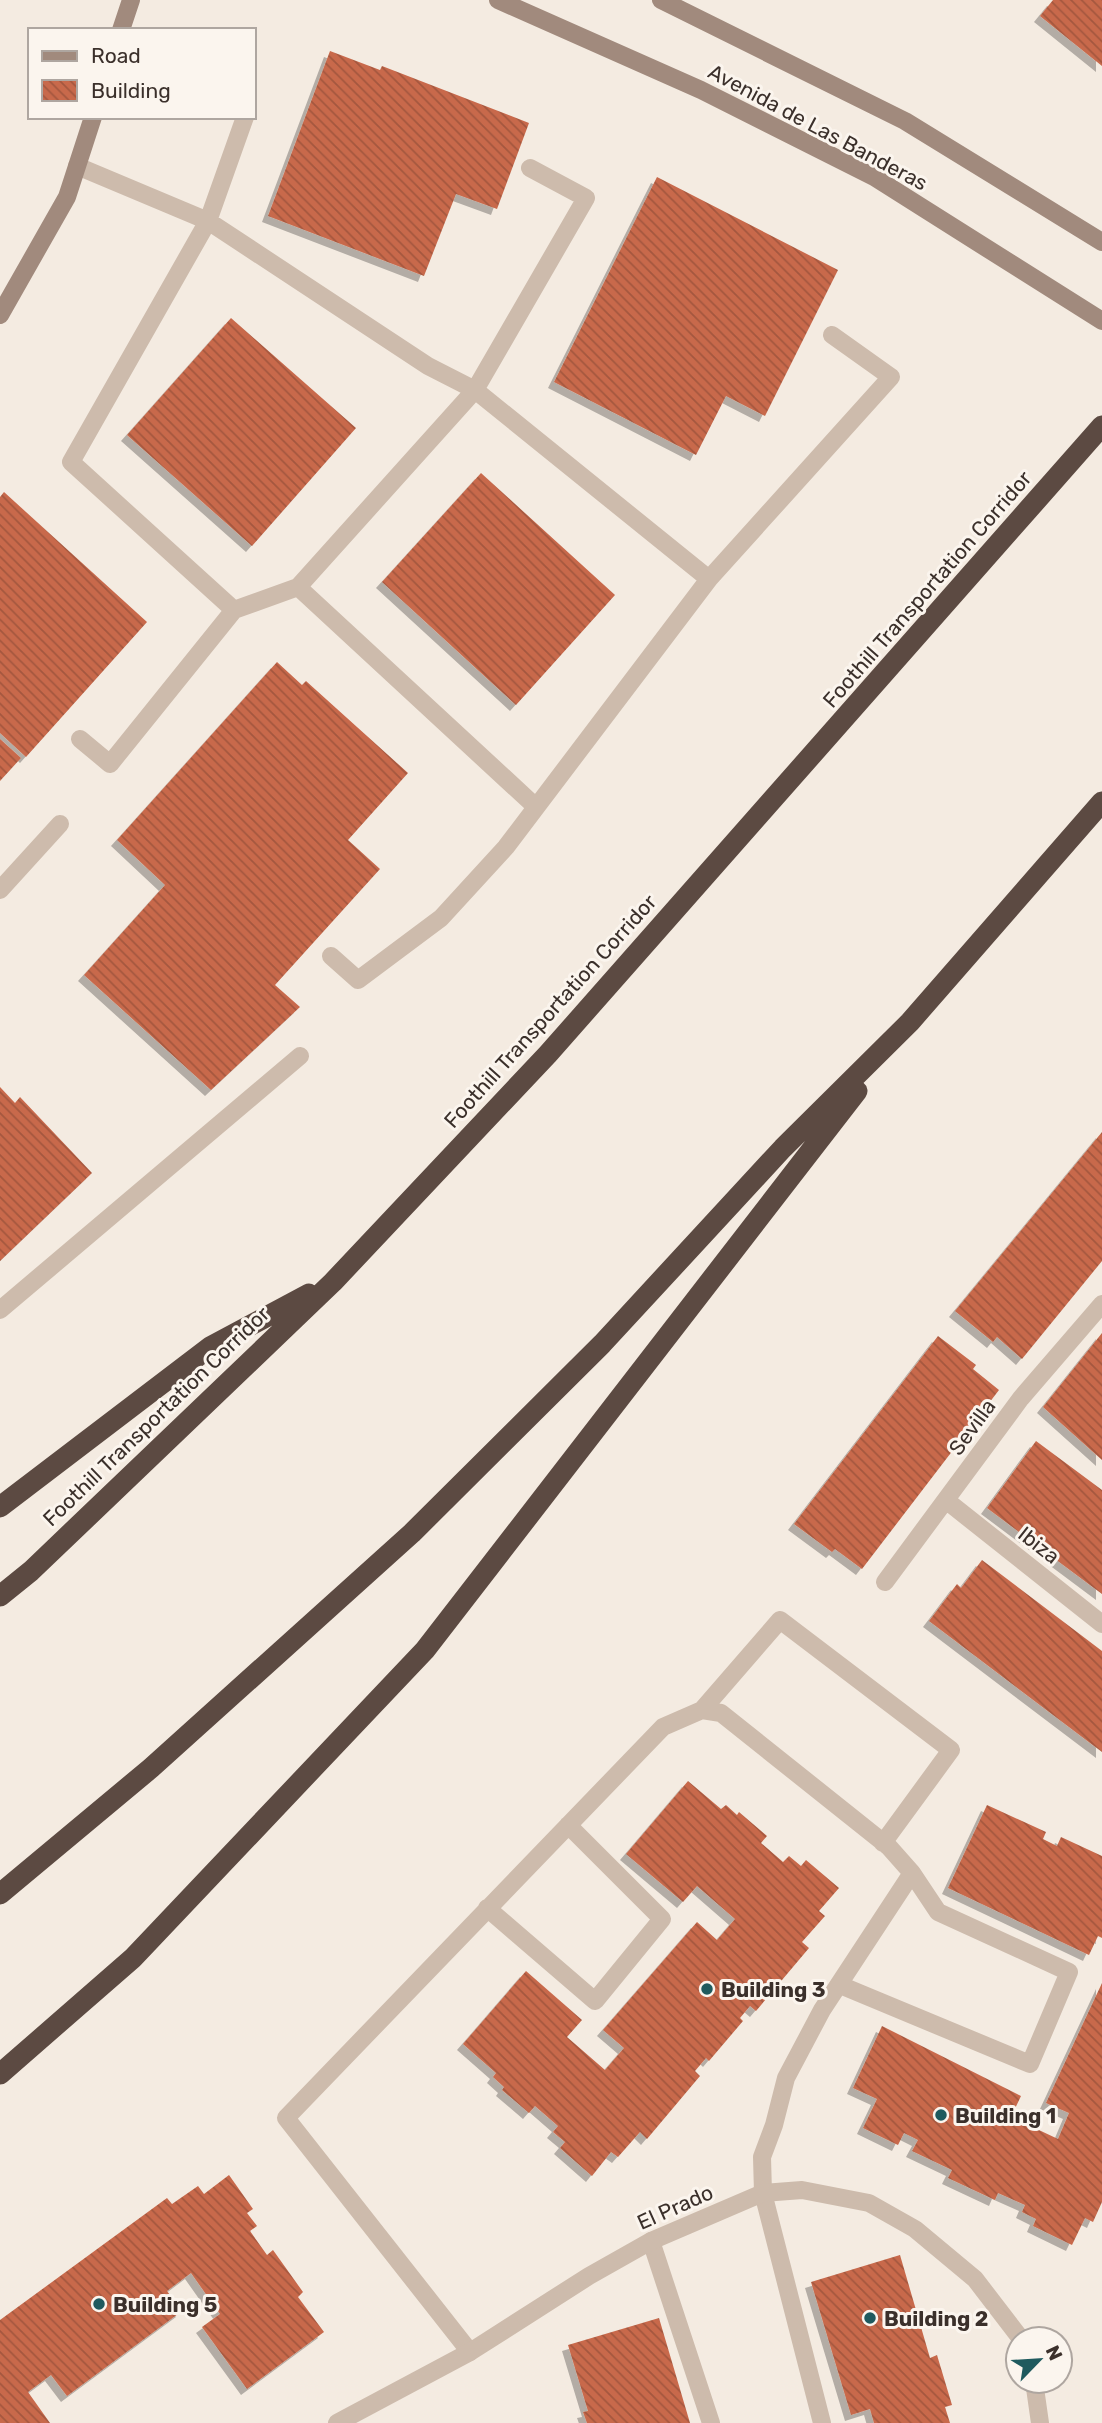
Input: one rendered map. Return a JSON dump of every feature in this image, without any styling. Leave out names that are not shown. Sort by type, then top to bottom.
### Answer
[{"type":"highway","name":"Foothill Transportation Corridor","points":[[0,1596],[31,1571],[333,1282],[548,1054],[1102,426]]},
{"type":"highway","points":[[0,2074],[133,1958],[425,1650],[910,1022],[1102,803]]},
{"type":"highway","points":[[0,1894],[151,1768],[412,1533],[602,1344],[783,1149],[910,1022]]},
{"type":"highway","points":[[0,1507],[210,1346],[333,1282]]},
{"type":"main road","points":[[122,28],[131,0]]},
{"type":"main road","name":"Avenida de Las Banderas","points":[[498,0],[689,84],[874,177],[1102,321]]},
{"type":"main road","name":"Avenida de Las Banderas","points":[[661,0],[905,121],[1101,242]]},
{"type":"main road","points":[[0,315],[67,197],[92,119]]},
{"type":"street","points":[[234,610],[71,462],[208,221],[244,119]]},
{"type":"street","points":[[77,166],[208,221],[428,366],[475,390],[709,579]]},
{"type":"street","points":[[80,739],[110,764],[234,610],[298,587],[475,390],[586,198],[530,168]]},
{"type":"street","points":[[331,956],[358,980],[441,918],[506,846],[709,579],[891,377],[832,335]]},
{"type":"street","points":[[298,587],[536,807]]},
{"type":"street","points":[[0,890],[60,824]]},
{"type":"street","points":[[0,1310],[300,1056]]},
{"type":"street","name":"Sevilla","points":[[886,1582],[1021,1398],[1102,1304]]},
{"type":"street","name":"Ibiza","points":[[947,1501],[1102,1624]]},
{"type":"street","points":[[470,2353],[286,2118],[663,1727],[702,1710],[780,1619],[951,1750],[883,1843]]},
{"type":"street","points":[[702,1710],[721,1713],[883,1843],[912,1872],[938,1912],[1069,1972],[1030,2064],[839,1985]]},
{"type":"street","points":[[488,1908],[594,2001],[662,1919],[568,1825]]},
{"type":"street","points":[[822,2423],[762,2193],[762,2157],[774,2125],[786,2078],[822,2010],[912,1872]]},
{"type":"street","name":"El Prado","points":[[337,2423],[470,2353],[589,2276],[652,2241],[762,2193],[802,2190],[869,2203],[915,2229],[975,2278],[1010,2325]]},
{"type":"street","points":[[652,2241],[711,2423]]},
{"type":"street","points":[[1036,2395],[1040,2423]]},
{"type":"building","points":[[1053,0],[1102,0],[1102,66],[1040,16]]},
{"type":"building","points":[[330,51],[380,70],[382,66],[529,123],[497,209],[456,194],[424,276],[268,216]]},
{"type":"building","points":[[657,177],[838,270],[765,416],[726,396],[696,455],[554,382]]},
{"type":"building","points":[[231,318],[356,428],[252,546],[127,435]]},
{"type":"building","points":[[481,473],[615,595],[516,705],[382,582]]},
{"type":"building","points":[[4,492],[147,622],[26,757],[0,733],[0,497]]},
{"type":"building","points":[[277,662],[302,685],[306,681],[408,773],[348,840],[380,869],[275,985],[300,1007],[211,1090],[84,975],[165,885],[117,840]]},
{"type":"building","points":[[0,739],[21,758],[0,781]]},
{"type":"building","points":[[0,1087],[15,1103],[20,1097],[92,1173],[0,1261]]},
{"type":"building","points":[[1102,1132],[1102,1261],[1022,1359],[997,1337],[993,1342],[955,1311]]},
{"type":"building","points":[[1102,1333],[1102,1460],[1043,1407]]},
{"type":"building","points":[[938,1336],[976,1365],[973,1369],[999,1390],[862,1569],[835,1549],[832,1552],[794,1524]]},
{"type":"building","points":[[1036,1441],[1102,1490],[1102,1594],[987,1508]]},
{"type":"building","points":[[982,1560],[1102,1651],[1102,1752],[929,1621],[957,1584],[961,1588]]},
{"type":"building","name":"Building 3","points":[[688,1781],[721,1809],[726,1805],[737,1815],[739,1812],[767,1836],[761,1843],[783,1862],[789,1856],[801,1866],[806,1860],[839,1888],[819,1911],[825,1916],[802,1942],[809,1948],[756,2011],[750,2006],[740,2018],[743,2021],[709,2061],[706,2058],[695,2071],[700,2076],[647,2139],[640,2132],[618,2157],[611,2152],[592,2176],[560,2148],[565,2142],[553,2132],[558,2126],[535,2106],[529,2113],[502,2090],[504,2087],[493,2077],[496,2073],[463,2044],[526,1971],[582,2020],[567,2037],[605,2070],[624,2048],[603,2030],[697,1922],[717,1940],[735,1919],[697,1886],[683,1902],[626,1854]]},
{"type":"building","points":[[987,1805],[1046,1832],[1043,1839],[1057,1846],[1061,1837],[1102,1856],[1102,1938],[1098,1936],[1089,1955],[948,1888]]},
{"type":"building","name":"Building 1","points":[[1102,1983],[1102,2202],[1093,2222],[1085,2218],[1072,2245],[1033,2226],[1036,2219],[1022,2212],[1025,2205],[998,2193],[995,2200],[948,2178],[952,2170],[912,2151],[918,2140],[904,2133],[898,2145],[863,2128],[877,2099],[853,2088],[882,2026],[1021,2096],[1011,2117],[1058,2139],[1069,2113],[1046,2103]]},
{"type":"building","name":"Building 5","points":[[229,2175],[253,2209],[247,2213],[257,2226],[250,2231],[267,2255],[273,2250],[303,2292],[298,2297],[324,2332],[247,2389],[202,2327],[220,2314],[191,2273],[167,2291],[182,2311],[67,2396],[51,2375],[28,2392],[50,2423],[0,2423],[0,2320],[167,2198],[172,2204],[198,2186],[204,2194]]},
{"type":"building","name":"Building 2","points":[[900,2255],[930,2358],[937,2355],[952,2405],[945,2407],[950,2423],[874,2423],[870,2409],[851,2415],[811,2282]]},
{"type":"building","points":[[659,2318],[690,2423],[587,2423],[583,2412],[588,2411],[568,2345]]},
{"type":"place","name":"Building 3","points":[[707,1989]]},
{"type":"place","name":"Building 1","points":[[941,2115]]},
{"type":"place","name":"Building 5","points":[[99,2304]]},
{"type":"place","name":"Building 2","points":[[870,2318]]}]
